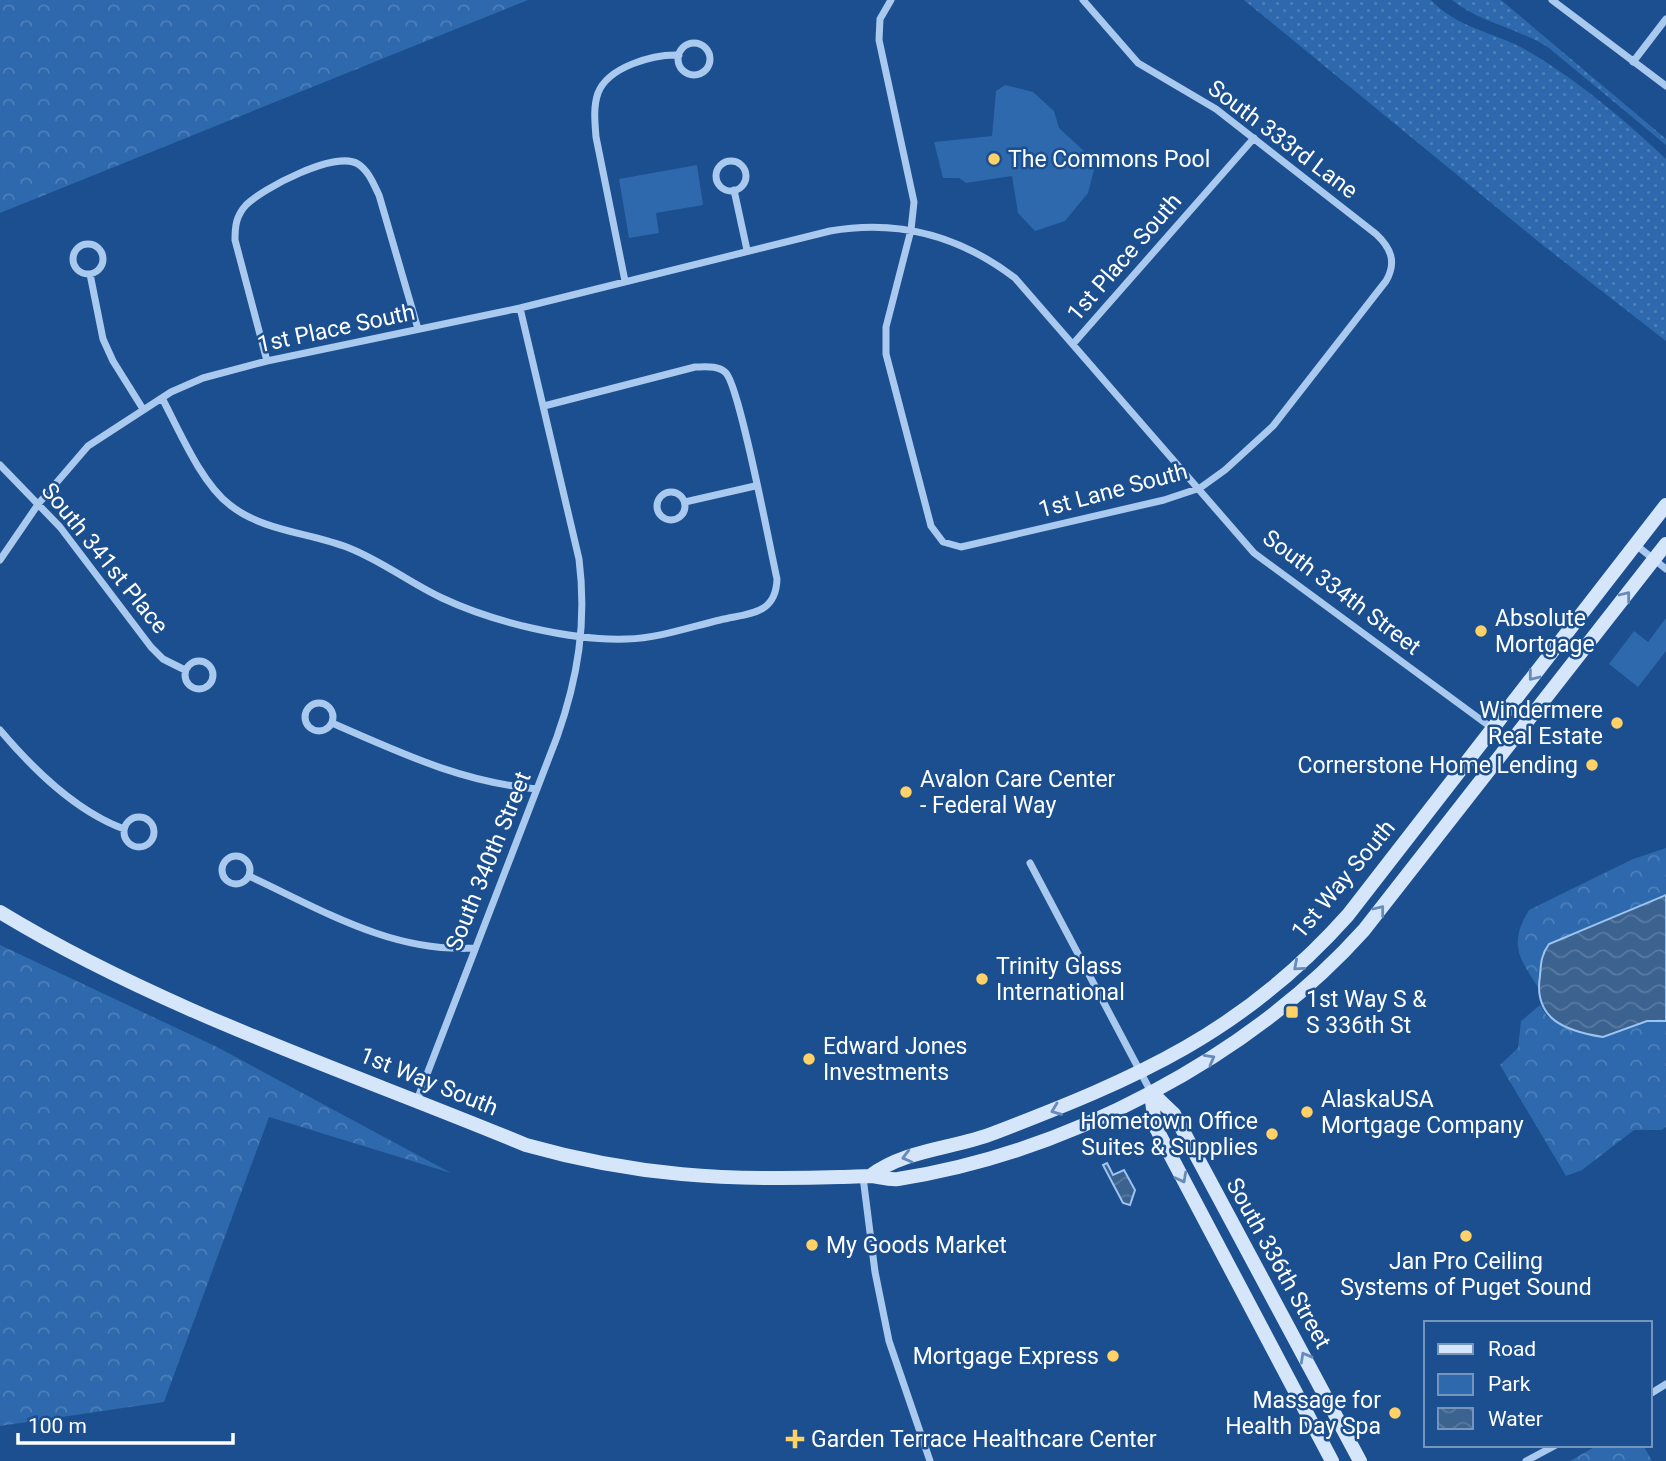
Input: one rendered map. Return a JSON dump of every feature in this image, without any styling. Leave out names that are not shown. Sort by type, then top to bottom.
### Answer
[{"type":"main road","name":"1st Way South","points":[[867,1176],[889,1162],[980,1139],[1084,1099],[1141,1073],[1211,1035],[1315,951],[1348,915],[1666,505]]},
{"type":"main road","name":"1st Way South","points":[[0,912],[80,956],[197,1011],[526,1145],[630,1170],[731,1179],[867,1176],[893,1180],[975,1164],[1058,1133],[1151,1092],[1227,1050],[1327,971],[1364,930],[1666,544]]},
{"type":"main road","name":"South 336th Street","points":[[1151,1092],[1154,1126],[1332,1461]]},
{"type":"main road","name":"South 336th Street","points":[[1151,1092],[1174,1114],[1360,1461]]},
{"type":"street","points":[[891,0],[880,19],[879,40],[912,183],[911,230]]},
{"type":"street","name":"South 333rd Lane","points":[[1083,0],[1138,63],[1203,100],[1254,138],[1376,234],[1389,248],[1392,259]]},
{"type":"street","points":[[1552,0],[1666,86]]},
{"type":"street","points":[[1633,62],[1666,19]]},
{"type":"street","points":[[690,43],[701,44],[709,52],[710,63],[698,74],[687,73],[680,65],[678,55],[690,43]]},
{"type":"street","points":[[625,281],[596,137],[598,92],[611,76],[628,66],[668,54],[678,55]]},
{"type":"street","name":"1st Place South","points":[[0,560],[39,503],[88,446],[143,409],[203,378],[267,361],[520,309],[747,250],[856,227],[911,230],[951,240],[992,261],[1033,296],[1073,344],[1254,138]]},
{"type":"street","points":[[267,361],[235,240],[235,222],[245,206],[259,195],[319,165],[344,159],[359,164],[370,177],[379,195],[418,329]]},
{"type":"street","points":[[728,161],[739,163],[746,172],[744,184],[734,190],[723,188],[716,179],[718,167],[728,161]]},
{"type":"street","points":[[734,190],[747,250]]},
{"type":"street","name":"1st Lane South","points":[[911,230],[890,307],[885,342],[928,518],[933,531],[946,544],[961,547],[1200,488],[1225,470],[1273,426],[1386,281],[1392,259]]},
{"type":"street","points":[[85,245],[96,247],[102,257],[100,268],[90,274],[79,271],[73,262],[76,251],[85,245]]},
{"type":"street","points":[[90,274],[107,349],[143,409]]},
{"type":"street","name":"South 340th Street","points":[[417,1100],[574,687],[582,634],[579,559],[520,309]]},
{"type":"street","name":"South 334th Street","points":[[1073,344],[1254,553],[1492,728]]},
{"type":"street","points":[[162,398],[214,489],[241,513],[352,549],[442,598],[491,617],[542,629],[626,639],[650,637],[760,610],[772,604],[777,579],[738,404],[728,376],[720,369],[695,367],[544,406]]},
{"type":"street","name":"South 341st Place","points":[[0,465],[39,503],[142,637],[163,659],[185,670]]},
{"type":"street","points":[[685,502],[755,486]]},
{"type":"street","points":[[667,492],[678,494],[685,502],[683,513],[674,520],[663,518],[656,509],[658,498],[667,492]]},
{"type":"street","points":[[1636,545],[1666,569]]},
{"type":"street","name":"South 341st Place","points":[[193,662],[204,662],[212,669],[212,680],[204,688],[194,688],[186,681],[185,670],[193,662]]},
{"type":"street","points":[[332,723],[462,777],[498,786],[537,789]]},
{"type":"street","points":[[0,730],[32,765],[74,801],[106,822],[124,828]]},
{"type":"street","points":[[140,816],[149,820],[154,835],[144,847],[133,846],[125,839],[124,828],[130,820],[140,816]]},
{"type":"street","points":[[232,857],[242,858],[250,865],[249,876],[241,884],[231,883],[223,875],[224,864],[232,857]]},
{"type":"street","name":"South 336th Street","points":[[1030,863],[1151,1092]]},
{"type":"street","points":[[249,876],[374,934],[433,949],[474,948]]},
{"type":"street","points":[[867,1176],[875,1272],[890,1341],[930,1461]]},
{"type":"street","points":[[1526,1461],[1552,1447]]},
{"type":"green space","points":[[0,0],[528,0],[0,213]]},
{"type":"green space","points":[[1244,0],[1431,0],[1452,17],[1526,50],[1599,100],[1666,159],[1666,341],[1540,243]]},
{"type":"green space","points":[[1452,0],[1501,0],[1666,139],[1666,145],[1549,48],[1475,14]]},
{"type":"green space","points":[[1005,85],[1033,92],[1054,111],[1059,128],[1085,152],[1094,170],[1088,193],[1065,221],[1035,231],[1018,213],[1012,176],[966,183],[959,178],[943,178],[934,142],[992,136],[996,91]]},
{"type":"green space","points":[[697,165],[703,205],[656,213],[659,233],[629,238],[619,179]]},
{"type":"green space","points":[[1666,618],[1666,651],[1638,687],[1609,664],[1634,631],[1648,642]]},
{"type":"green space","points":[[1666,848],[1666,895],[1561,939],[1542,954],[1538,987],[1518,950],[1519,932],[1529,910],[1633,859]]},
{"type":"green space","points":[[0,945],[217,1047],[451,1173],[269,1117],[164,1402],[0,1426]]},
{"type":"green space","points":[[1540,1005],[1547,1016],[1554,1020],[1606,1037],[1647,1021],[1666,1021],[1666,1127],[1662,1130],[1634,1130],[1582,1170],[1566,1176],[1500,1065],[1518,1048],[1521,1021]]},
{"type":"green space","points":[[1594,1447],[1644,1447],[1652,1461],[1570,1461]]},
{"type":"water","points":[[1666,895],[1666,1021],[1647,1021],[1603,1037],[1576,1031],[1547,1013],[1539,991],[1542,959],[1549,944]]},
{"type":"water","points":[[1107,1163],[1113,1175],[1124,1170],[1135,1190],[1130,1205],[1123,1203],[1103,1165]]},
{"type":"place","name":"The Commons Pool","points":[[994,159]]},
{"type":"place","name":"Absolute Mortgage","points":[[1481,631]]},
{"type":"place","name":"Windermere Real Estate","points":[[1617,723]]},
{"type":"place","name":"Cornerstone Home Lending","points":[[1592,765]]},
{"type":"place","name":"Avalon Care Center - Federal Way","points":[[906,792]]},
{"type":"place","name":"Trinity Glass International","points":[[982,979]]},
{"type":"place","name":"1st Way S & S 336th St","points":[[1292,1012]]},
{"type":"place","name":"Edward Jones Investments","points":[[809,1059]]},
{"type":"place","name":"AlaskaUSA Mortgage Company","points":[[1307,1112]]},
{"type":"place","name":"Hometown Office Suites & Supplies","points":[[1272,1134]]},
{"type":"place","name":"Jan Pro Ceiling Systems of Puget Sound","points":[[1466,1236]]},
{"type":"place","name":"My Goods Market","points":[[812,1245]]},
{"type":"place","name":"Mortgage Express","points":[[1113,1356]]},
{"type":"place","name":"Massage for Health Day Spa","points":[[1395,1413]]},
{"type":"place","name":"Garden Terrace Healthcare Center","points":[[795,1439]]}]
